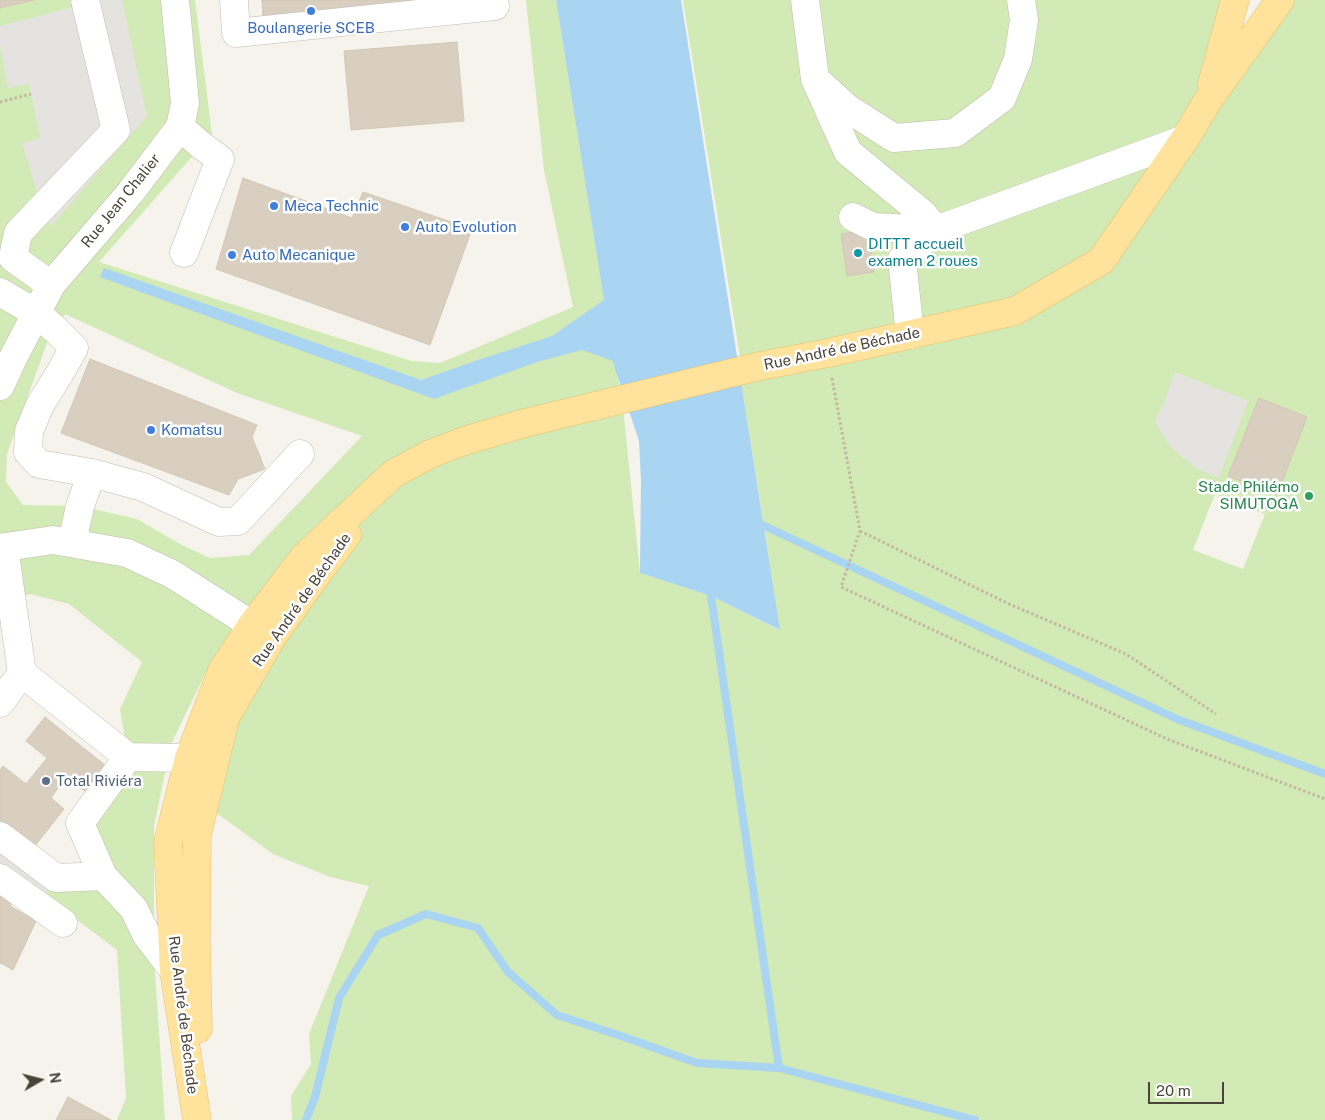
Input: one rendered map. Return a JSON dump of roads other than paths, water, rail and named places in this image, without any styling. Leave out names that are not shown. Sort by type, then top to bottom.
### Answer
[{"type":"main road","name":"Rue André de Béchade","points":[[1207,102],[1235,0]]},
{"type":"main road","name":"Rue André de Béchade","points":[[198,1120],[197,835],[225,718],[262,632],[304,557],[393,474],[430,454],[467,440],[525,423],[760,366],[828,353],[1015,311],[1101,261],[1185,140],[1207,102],[1280,0]]},
{"type":"main road","name":"Rue André de Béchade","points":[[198,1120],[174,971],[168,842],[189,758],[222,671],[262,632]]},
{"type":"street","points":[[51,285],[13,258],[18,233],[116,130],[85,0]]},
{"type":"street","name":"Rue Jean Chalier","points":[[0,386],[51,285],[130,193],[180,127],[185,103],[175,0]]},
{"type":"street","points":[[234,0],[236,33],[495,6],[494,0]]},
{"type":"street","points":[[805,0],[815,79],[848,152],[922,213],[936,230]]},
{"type":"street","points":[[815,79],[847,108],[894,138],[955,133],[1002,98],[1018,59],[1024,20],[1022,0]]},
{"type":"street","points":[[180,127],[220,159],[184,253]]},
{"type":"street","points":[[910,334],[902,259],[936,230],[1185,140]]},
{"type":"street","points":[[853,217],[873,227],[936,230]]},
{"type":"street","points":[[0,292],[36,313],[74,348],[40,405],[29,432],[28,452],[39,464],[92,473],[143,487],[219,522],[238,521],[300,454]]},
{"type":"street","points":[[72,543],[80,506],[92,473]]},
{"type":"street","points":[[189,758],[128,757],[22,673],[2,547],[53,540],[127,553],[172,574],[262,632]]},
{"type":"street","points":[[0,703],[22,673]]},
{"type":"street","points":[[128,757],[80,823],[103,876],[134,909],[146,934],[174,971]]},
{"type":"street","points":[[0,836],[56,878],[103,876]]},
{"type":"street","points":[[0,878],[63,923]]},
{"type":"water","points":[[556,0],[681,0],[780,630],[711,596],[640,573],[641,480],[639,441],[613,361],[582,350],[537,362],[434,399],[100,277],[104,268],[421,380],[552,336],[604,300]]},
{"type":"waterway","points":[[756,522],[1177,719],[1325,774]]},
{"type":"waterway","points":[[711,596],[779,1068],[975,1120]]},
{"type":"waterway","points":[[306,1120],[315,1097],[339,998],[378,935],[426,914],[478,928],[508,972],[557,1015],[697,1063],[779,1068]]},
{"type":"place","name":"Boulangerie SCEB","points":[[311,11]]},
{"type":"place","name":"Meca Technic","points":[[274,206]]},
{"type":"place","name":"Auto Evolution","points":[[405,227]]},
{"type":"place","name":"DITTT accueil examen 2 roues","points":[[858,253]]},
{"type":"place","name":"Auto Mecanique","points":[[232,255]]},
{"type":"place","name":"Komatsu","points":[[151,430]]},
{"type":"place","name":"Stade Philémo SIMUTOGA","points":[[1309,496]]},
{"type":"place","name":"Total Riviéra","points":[[46,781]]}]
